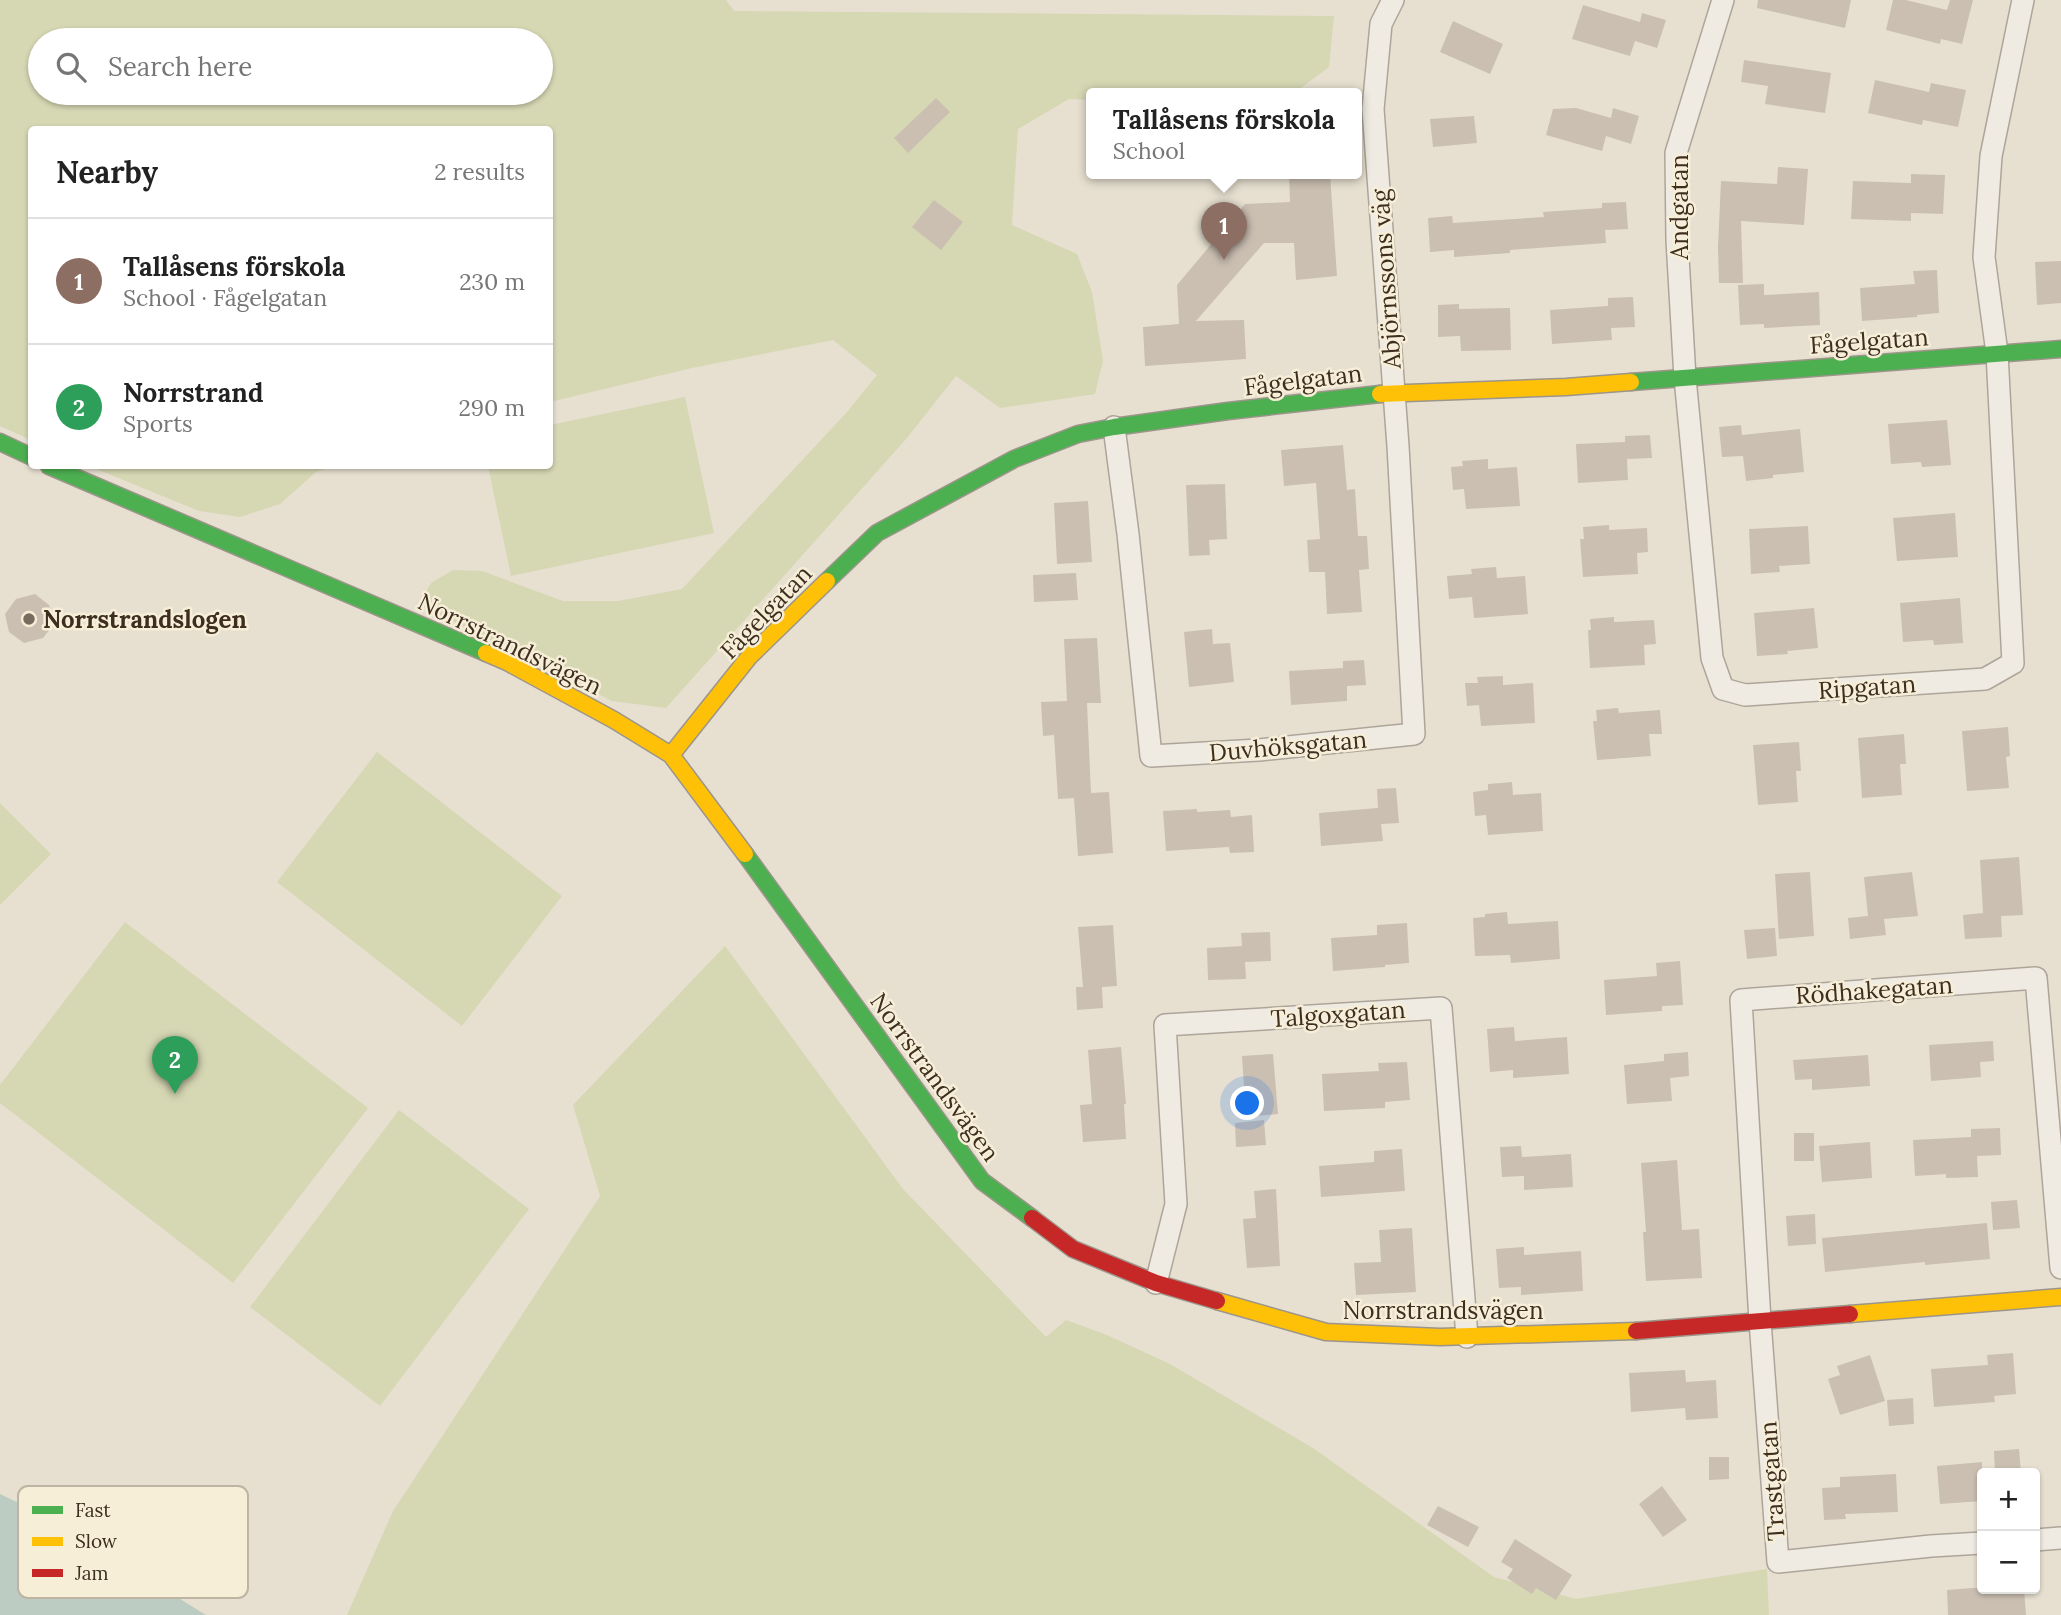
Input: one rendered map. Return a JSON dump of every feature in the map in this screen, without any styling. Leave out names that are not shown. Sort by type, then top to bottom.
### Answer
[{"type":"street","name":"Abjörnssons väg","points":[[1393,0],[1381,24],[1373,109],[1394,392]]},
{"type":"street","name":"Andgatan","points":[[1685,377],[1677,240],[1676,153],[1723,0]]},
{"type":"street","points":[[1997,354],[1984,257],[1991,156],[2023,0]]},
{"type":"street","name":"Fågelgatan","points":[[671,755],[749,657],[877,533],[1014,459],[1078,434],[1114,427],[1394,392],[1566,387],[2061,349]]},
{"type":"street","name":"Ripgatan","points":[[1685,377],[1712,659],[1723,689],[1745,695],[1985,679],[2013,663],[1997,354]]},
{"type":"street","name":"Duvhöksgatan","points":[[1114,427],[1151,756],[1259,750],[1414,734],[1394,392]]},
{"type":"street","points":[[0,442],[28,455]]},
{"type":"street","name":"Norrstrandsvägen","points":[[56,469],[507,662],[614,720],[671,755],[773,891],[982,1181],[1073,1249],[1156,1283],[1326,1332],[1467,1337],[1635,1331],[2061,1297]]},
{"type":"street","name":"Rödhakegatan","points":[[1760,1321],[1741,1000],[2036,978],[2061,1268]]},
{"type":"street","name":"Talgoxgatan","points":[[1156,1283],[1176,1204],[1165,1025],[1441,1008],[1467,1337]]},
{"type":"street","name":"Trastgatan","points":[[1760,1321],[1778,1562],[1977,1543]]},
{"type":"street","points":[[2040,1540],[2061,1538]]},
{"type":"green space","points":[[0,0],[726,0],[734,11],[1334,16],[1329,67],[1301,88],[1086,88],[1086,100],[1069,99],[1018,129],[1012,225],[1077,254],[1092,292],[1103,361],[1095,394],[1000,408],[956,376],[907,438],[666,708],[612,701],[419,604],[431,583],[453,570],[482,571],[563,601],[618,601],[682,589],[847,412],[877,375],[833,340],[692,368],[553,401],[553,126],[28,126],[28,439],[0,426]]},
{"type":"green space","points":[[685,397],[714,533],[511,576],[489,469],[553,469],[553,424]]},
{"type":"green space","points":[[96,469],[326,469],[316,472],[280,504],[240,517],[199,511]]},
{"type":"green space","points":[[377,752],[562,896],[462,1026],[277,882]]},
{"type":"green space","points":[[0,803],[51,854],[0,905]]},
{"type":"green space","points":[[125,922],[368,1108],[233,1283],[0,1103],[0,1085]]},
{"type":"green space","points":[[725,946],[903,1189],[1046,1337],[1066,1320],[1107,1335],[1170,1364],[1313,1448],[1494,1577],[1576,1599],[1767,1569],[1769,1615],[347,1615],[393,1511],[600,1196],[573,1105]]},
{"type":"green space","points":[[399,1110],[529,1209],[380,1406],[250,1307]]},
{"type":"shaded area","points":[[0,1494],[18,1503],[18,1598],[179,1598],[206,1615],[0,1615]]},
{"type":"building","points":[[1758,0],[1851,0],[1845,28],[1757,8]]},
{"type":"building","points":[[1893,0],[1906,0],[1947,10],[1950,0],[1973,0],[1962,44],[1941,39],[1940,44],[1886,30]]},
{"type":"building","points":[[1583,5],[1640,22],[1642,13],[1666,20],[1657,48],[1635,41],[1630,56],[1572,39]]},
{"type":"building","points":[[1453,21],[1503,44],[1490,74],[1440,52]]},
{"type":"building","points":[[1744,60],[1831,73],[1825,113],[1765,104],[1768,86],[1741,82]]},
{"type":"building","points":[[1875,80],[1929,92],[1931,83],[1966,90],[1958,127],[1923,120],[1922,125],[1868,113]]},
{"type":"building","points":[[936,98],[950,112],[908,153],[894,138]]},
{"type":"building","points":[[1576,108],[1611,118],[1613,108],[1639,116],[1631,144],[1606,136],[1602,151],[1546,135],[1553,109]]},
{"type":"building","points":[[1474,116],[1477,143],[1433,147],[1430,119]]},
{"type":"building","points":[[1778,167],[1808,169],[1804,225],[1741,221],[1743,283],[1719,283],[1721,181],[1777,184]]},
{"type":"building","points":[[1911,174],[1945,175],[1943,214],[1911,213],[1911,221],[1851,219],[1853,181],[1911,183]]},
{"type":"building","points":[[1289,179],[1330,179],[1337,276],[1296,280],[1294,243],[1264,243],[1196,321],[1244,320],[1246,359],[1145,366],[1143,327],[1179,324],[1177,285],[1245,204],[1290,202]]},
{"type":"building","points":[[934,200],[963,222],[941,250],[912,227]]},
{"type":"building","points":[[1626,202],[1628,229],[1605,230],[1606,243],[1454,257],[1454,250],[1430,252],[1428,218],[1452,216],[1453,223],[1544,217],[1543,212],[1602,208],[1602,203]]},
{"type":"building","points":[[2061,261],[2061,303],[2037,305],[2035,262]]},
{"type":"building","points":[[1937,270],[1939,313],[1862,321],[1860,288],[1915,284],[1913,271]]},
{"type":"building","points":[[1764,284],[1764,295],[1819,292],[1820,325],[1764,328],[1764,324],[1740,325],[1738,285]]},
{"type":"building","points":[[1633,297],[1635,327],[1611,328],[1612,340],[1552,344],[1550,310],[1608,306],[1608,298]]},
{"type":"building","points":[[1459,304],[1459,309],[1510,308],[1511,350],[1461,351],[1460,336],[1438,337],[1438,305]]},
{"type":"building","points":[[1947,420],[1951,465],[1922,467],[1921,462],[1891,464],[1888,424]]},
{"type":"building","points":[[1741,425],[1742,435],[1800,429],[1804,472],[1746,481],[1743,456],[1722,457],[1719,427]]},
{"type":"building","points":[[1650,435],[1652,458],[1627,459],[1628,480],[1578,483],[1576,444],[1625,442],[1625,436]]},
{"type":"building","points":[[1343,445],[1347,490],[1355,489],[1358,536],[1367,536],[1369,569],[1359,570],[1362,612],[1327,614],[1325,572],[1309,572],[1307,540],[1320,539],[1316,483],[1284,486],[1281,450]]},
{"type":"building","points":[[1488,459],[1488,469],[1517,467],[1520,506],[1466,509],[1464,489],[1453,490],[1451,467],[1463,466],[1462,461]]},
{"type":"building","points":[[1225,484],[1227,539],[1209,540],[1210,555],[1189,556],[1186,485]]},
{"type":"building","points":[[1088,501],[1092,562],[1057,564],[1054,503]]},
{"type":"building","points":[[1955,513],[1958,557],[1897,561],[1893,518]]},
{"type":"building","points":[[1609,525],[1609,530],[1647,528],[1648,552],[1637,553],[1638,574],[1583,577],[1580,539],[1584,539],[1583,527]]},
{"type":"building","points":[[1808,526],[1810,564],[1779,566],[1780,572],[1751,574],[1749,529]]},
{"type":"building","points":[[1496,567],[1497,578],[1525,576],[1528,614],[1474,618],[1472,597],[1449,599],[1447,576],[1472,574],[1471,569]]},
{"type":"building","points":[[1076,573],[1078,600],[1034,602],[1033,575]]},
{"type":"building","name":"Norrstrandslogen","points":[[35,594],[49,605],[54,624],[43,638],[24,643],[9,632],[5,614],[16,599]]},
{"type":"building","points":[[1960,598],[1963,643],[1934,645],[1933,640],[1903,642],[1900,603]]},
{"type":"building","points":[[1814,608],[1818,648],[1757,656],[1754,613]]},
{"type":"building","points":[[1614,617],[1614,622],[1654,620],[1656,644],[1644,645],[1645,665],[1590,668],[1590,619]]},
{"type":"building","points":[[1212,629],[1213,644],[1230,643],[1234,682],[1189,687],[1184,632]]},
{"type":"building","points":[[1097,638],[1101,703],[1087,703],[1091,793],[1109,792],[1113,853],[1078,856],[1074,798],[1058,799],[1054,735],[1043,736],[1041,702],[1067,701],[1064,639]]},
{"type":"building","points":[[1364,660],[1366,685],[1347,686],[1347,701],[1291,705],[1289,671],[1343,668],[1343,661]]},
{"type":"building","points":[[1503,676],[1503,685],[1533,683],[1535,723],[1481,726],[1479,705],[1467,706],[1465,683],[1478,683],[1477,677]]},
{"type":"building","points":[[1618,708],[1619,713],[1660,710],[1662,734],[1649,734],[1651,756],[1597,760],[1593,721],[1597,721],[1596,710]]},
{"type":"building","points":[[2008,727],[2010,756],[2006,757],[2009,788],[1967,791],[1962,731]]},
{"type":"building","points":[[1904,734],[1906,764],[1900,764],[1902,795],[1862,798],[1858,738]]},
{"type":"building","points":[[1799,742],[1801,771],[1796,771],[1798,802],[1758,805],[1753,745]]},
{"type":"building","points":[[1512,782],[1513,795],[1541,793],[1543,831],[1488,835],[1486,815],[1475,816],[1473,792],[1488,790],[1488,784]]},
{"type":"building","points":[[1396,788],[1399,823],[1381,824],[1383,841],[1321,846],[1319,813],[1378,808],[1377,789]]},
{"type":"building","points":[[1197,809],[1197,812],[1230,810],[1231,817],[1252,815],[1254,852],[1230,853],[1229,847],[1166,851],[1163,811]]},
{"type":"building","points":[[2019,857],[2023,915],[2001,916],[2002,937],[1965,939],[1963,915],[1983,913],[1980,860]]},
{"type":"building","points":[[1810,872],[1814,936],[1779,939],[1775,874]]},
{"type":"building","points":[[1912,872],[1918,916],[1884,919],[1886,935],[1850,939],[1848,918],[1868,916],[1864,877]]},
{"type":"building","points":[[1507,912],[1508,924],[1558,921],[1560,959],[1511,963],[1510,955],[1475,956],[1473,918]]},
{"type":"building","points":[[1407,923],[1409,963],[1333,971],[1331,938],[1377,935],[1377,925]]},
{"type":"building","points":[[1113,925],[1117,986],[1102,987],[1103,1008],[1077,1010],[1076,987],[1083,987],[1078,927]]},
{"type":"building","points":[[1775,928],[1777,956],[1747,959],[1744,930]]},
{"type":"building","points":[[1270,932],[1271,961],[1245,962],[1246,979],[1208,980],[1207,948],[1242,946],[1241,933]]},
{"type":"building","points":[[1680,961],[1683,1005],[1662,1006],[1662,1011],[1606,1015],[1604,980],[1657,976],[1656,963]]},
{"type":"building","points":[[1514,1027],[1515,1041],[1567,1037],[1569,1074],[1513,1078],[1513,1070],[1490,1072],[1487,1029]]},
{"type":"building","points":[[1993,1041],[1994,1061],[1980,1062],[1981,1077],[1931,1081],[1929,1045]]},
{"type":"building","points":[[1121,1047],[1126,1139],[1083,1142],[1080,1105],[1092,1104],[1088,1050]]},
{"type":"building","points":[[1688,1052],[1689,1076],[1670,1078],[1672,1101],[1627,1104],[1624,1065],[1664,1061],[1664,1054]]},
{"type":"building","points":[[1273,1054],[1278,1114],[1246,1117],[1242,1056]]},
{"type":"building","points":[[1868,1055],[1870,1086],[1812,1090],[1812,1079],[1795,1080],[1793,1060]]},
{"type":"building","points":[[1407,1062],[1410,1100],[1385,1102],[1385,1108],[1324,1111],[1322,1074],[1379,1071],[1378,1063]]},
{"type":"building","points":[[1264,1120],[1266,1145],[1236,1147],[1235,1123]]},
{"type":"building","points":[[2000,1128],[2001,1155],[1977,1156],[1978,1177],[1946,1178],[1946,1174],[1915,1176],[1913,1140],[1971,1137],[1971,1129]]},
{"type":"building","points":[[1794,1133],[1814,1133],[1814,1161],[1794,1161]]},
{"type":"building","points":[[1870,1142],[1872,1178],[1822,1182],[1819,1146]]},
{"type":"building","points":[[1521,1146],[1522,1157],[1571,1154],[1573,1187],[1524,1190],[1524,1176],[1502,1177],[1500,1147]]},
{"type":"building","points":[[1402,1149],[1405,1191],[1321,1197],[1319,1166],[1374,1162],[1374,1151]]},
{"type":"building","points":[[1677,1160],[1682,1230],[1699,1229],[1702,1278],[1646,1281],[1641,1163]]},
{"type":"building","points":[[1276,1189],[1280,1266],[1247,1268],[1243,1219],[1256,1218],[1254,1191]]},
{"type":"building","points":[[2017,1200],[2020,1228],[1993,1230],[1991,1202]]},
{"type":"building","points":[[1815,1214],[1816,1244],[1788,1246],[1786,1216]]},
{"type":"building","points":[[1987,1223],[1990,1259],[1925,1265],[1925,1262],[1825,1272],[1822,1238]]},
{"type":"building","points":[[1412,1228],[1416,1292],[1356,1295],[1354,1263],[1381,1262],[1379,1230]]},
{"type":"building","points":[[1524,1247],[1524,1255],[1581,1251],[1583,1291],[1521,1295],[1521,1287],[1499,1288],[1496,1249]]},
{"type":"building","points":[[2013,1353],[2016,1394],[1994,1396],[1995,1402],[1934,1407],[1931,1369],[1988,1365],[1987,1355]]},
{"type":"building","points":[[1870,1355],[1885,1401],[1840,1415],[1828,1379],[1840,1375],[1837,1366]]},
{"type":"building","points":[[1685,1370],[1686,1382],[1716,1380],[1718,1418],[1686,1420],[1685,1408],[1631,1412],[1629,1373]]},
{"type":"building","points":[[1913,1398],[1914,1424],[1889,1426],[1887,1400]]},
{"type":"building","points":[[2019,1449],[2021,1468],[1995,1468],[1994,1451]]},
{"type":"building","points":[[1709,1457],[1729,1457],[1729,1479],[1709,1480]]},
{"type":"building","points":[[1982,1462],[1982,1468],[1977,1468],[1977,1501],[1940,1504],[1937,1466]]},
{"type":"building","points":[[1896,1474],[1898,1512],[1845,1514],[1846,1519],[1824,1520],[1822,1488],[1840,1487],[1840,1477]]},
{"type":"building","points":[[1662,1486],[1687,1520],[1663,1537],[1639,1504]]},
{"type":"building","points":[[1438,1506],[1479,1527],[1468,1547],[1427,1525]]},
{"type":"building","points":[[1515,1539],[1572,1575],[1556,1600],[1536,1588],[1532,1594],[1507,1578],[1513,1569],[1501,1562]]},
{"type":"building","points":[[1977,1588],[1977,1594],[2024,1594],[2026,1615],[1948,1615],[1947,1590]]},
{"type":"traffic: fast","points":[[1631,382],[2061,349]]},
{"type":"traffic: fast","points":[[827,581],[877,533],[1014,459],[1078,434],[1228,411],[1380,394]]},
{"type":"traffic: fast","points":[[0,442],[28,455]]},
{"type":"traffic: fast","points":[[56,469],[486,653]]},
{"type":"traffic: fast","points":[[745,854],[982,1181],[1032,1218]]},
{"type":"traffic: slow","points":[[1380,394],[1631,382]]},
{"type":"traffic: slow","points":[[671,755],[749,657],[827,581]]},
{"type":"traffic: slow","points":[[486,653],[614,720],[671,755],[745,854]]},
{"type":"traffic: slow","points":[[1850,1314],[2061,1297]]},
{"type":"traffic: slow","points":[[1217,1301],[1326,1332],[1440,1337],[1636,1331]]},
{"type":"traffic: jam","points":[[1032,1218],[1073,1249],[1156,1283],[1217,1301]]},
{"type":"traffic: jam","points":[[1636,1331],[1850,1314]]},
{"type":"place","name":"Tallåsens förskola","points":[[1224,260]]},
{"type":"place","name":"Norrstrandslogen","points":[[29,619]]},
{"type":"place","name":"Norrstrand","points":[[175,1094]]}]
